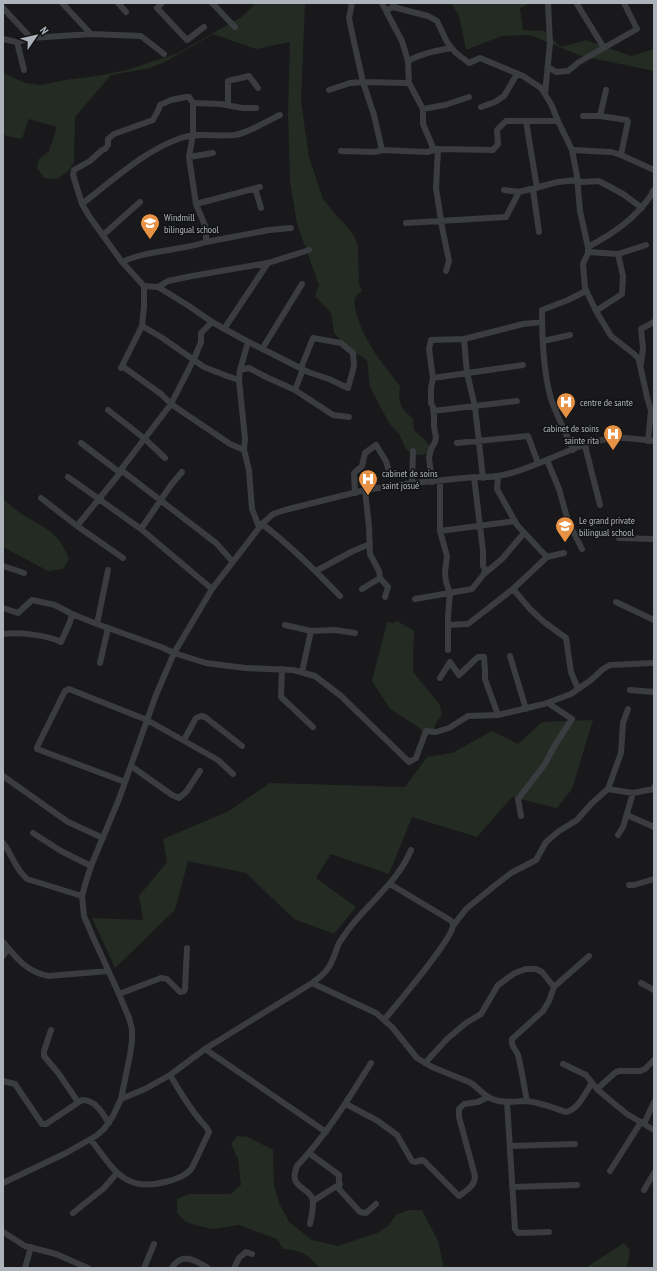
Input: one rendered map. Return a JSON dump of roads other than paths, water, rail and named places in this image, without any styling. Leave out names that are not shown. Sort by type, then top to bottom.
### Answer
[{"type":"street","points":[[62,3],[91,34]]},
{"type":"street","points":[[118,3],[126,12]]},
{"type":"street","points":[[162,3],[157,8],[187,40],[204,27]]},
{"type":"street","points":[[212,3],[235,27]]},
{"type":"street","points":[[352,3],[349,18],[363,82],[374,115],[382,150]]},
{"type":"street","points":[[382,3],[402,41],[408,61],[409,83],[423,109],[423,124],[436,149],[436,188],[449,261],[446,271]]},
{"type":"street","points":[[546,94],[550,43],[548,3]]},
{"type":"street","points":[[548,68],[556,72],[568,71],[579,62],[637,28],[624,3]]},
{"type":"street","points":[[577,4],[604,48]]},
{"type":"street","points":[[3,1183],[91,1140],[104,1129],[109,1122],[121,1098],[130,1055],[132,1029],[119,994],[84,916],[82,896],[91,866],[174,653],[212,589],[260,526],[273,514],[365,490],[412,483],[498,477],[585,446],[615,438],[651,441],[651,411],[638,358],[611,336],[586,291],[583,264],[588,249],[580,211],[572,150],[546,94],[534,83],[480,58],[469,63],[451,48],[437,21],[428,16],[394,5],[386,11]]},
{"type":"street","points":[[3,8],[31,38]]},
{"type":"street","points":[[3,39],[17,42],[31,38],[91,34],[141,36],[164,54]]},
{"type":"street","points":[[17,42],[24,70]]},
{"type":"street","points":[[408,61],[426,53],[451,48]]},
{"type":"street","points":[[481,107],[495,102],[504,96],[517,74]]},
{"type":"street","points":[[228,105],[228,81],[249,76],[258,88]]},
{"type":"street","points":[[329,90],[350,83],[409,83]]},
{"type":"street","points":[[600,116],[606,90]]},
{"type":"street","points":[[206,242],[206,228],[196,204],[189,157],[193,134],[193,103],[189,98],[186,97],[171,100],[160,105],[159,111],[154,115],[153,120],[114,134],[108,139],[108,145],[105,149],[73,172],[72,175],[82,204],[88,216],[122,262],[144,286],[142,326],[122,367],[161,394],[171,404],[230,444],[244,450]]},
{"type":"street","points":[[423,109],[445,105],[468,97]]},
{"type":"street","points":[[193,103],[256,108]]},
{"type":"street","points":[[82,204],[140,159],[164,145],[193,134],[236,135],[280,115]]},
{"type":"street","points":[[583,116],[600,116],[628,121],[621,155]]},
{"type":"street","points":[[341,151],[375,152],[382,150],[427,152],[436,149],[493,150],[498,144],[497,130],[506,121],[558,121]]},
{"type":"street","points":[[526,121],[540,232]]},
{"type":"street","points":[[572,150],[606,151],[621,155],[654,170]]},
{"type":"street","points":[[189,157],[213,153]]},
{"type":"street","points":[[504,190],[519,192],[558,182],[577,180],[582,182],[599,181],[623,194],[642,208]]},
{"type":"street","points":[[196,204],[257,187],[260,208]]},
{"type":"street","points":[[588,249],[622,226],[642,208],[654,190]]},
{"type":"street","points":[[406,223],[506,217],[519,192]]},
{"type":"street","points":[[103,235],[140,202]]},
{"type":"street","points":[[122,262],[143,254],[269,230],[291,228]]},
{"type":"street","points":[[588,249],[618,254],[646,245]]},
{"type":"street","points":[[158,287],[168,281],[268,263],[309,250]]},
{"type":"street","points":[[596,311],[622,294],[622,276],[618,254]]},
{"type":"street","points":[[224,329],[268,263]]},
{"type":"street","points":[[262,349],[302,284]]},
{"type":"street","points":[[144,286],[158,287],[212,322],[248,342],[302,369],[348,388],[354,366],[353,353],[341,343],[314,338],[302,369],[295,390]]},
{"type":"street","points":[[573,450],[550,392],[545,369],[542,310],[586,291]]},
{"type":"street","points":[[77,526],[171,404],[194,359],[201,342],[201,333],[212,322]]},
{"type":"street","points":[[432,482],[429,458],[436,437],[434,427],[434,411],[431,403],[433,378],[429,349],[431,340],[464,339],[523,324],[542,322]]},
{"type":"street","points":[[640,364],[643,348],[640,329],[654,322]]},
{"type":"street","points":[[142,326],[204,366],[239,380]]},
{"type":"street","points":[[543,341],[570,335]]},
{"type":"street","points":[[464,339],[468,373],[475,407],[483,478]]},
{"type":"street","points":[[248,342],[240,370],[239,380],[245,439],[244,450],[249,470],[252,509],[260,526],[300,556],[340,596]]},
{"type":"street","points":[[433,378],[523,365]]},
{"type":"street","points":[[240,370],[249,368],[295,390],[333,415],[349,417]]},
{"type":"street","points":[[434,411],[517,401]]},
{"type":"street","points":[[108,410],[145,439],[166,458]]},
{"type":"street","points":[[457,443],[528,436],[538,464]]},
{"type":"street","points":[[81,443],[216,543],[233,562]]},
{"type":"street","points":[[355,493],[354,473],[362,466],[365,453],[376,445],[386,461],[390,476]]},
{"type":"street","points":[[585,446],[600,505]]},
{"type":"street","points":[[412,483],[413,451]]},
{"type":"street","points":[[547,460],[559,489],[568,521],[582,549]]},
{"type":"street","points":[[120,471],[151,495],[156,508]]},
{"type":"street","points":[[141,528],[182,472]]},
{"type":"street","points":[[68,477],[141,528],[212,589]]},
{"type":"street","points":[[498,477],[496,489],[515,521],[524,533],[547,557]]},
{"type":"street","points":[[474,478],[483,566],[485,569],[484,574]]},
{"type":"street","points":[[440,481],[440,531],[447,556],[445,573],[446,582],[450,593],[448,650]]},
{"type":"street","points":[[365,490],[370,554],[380,578],[388,587],[385,597]]},
{"type":"street","points":[[41,498],[77,526],[123,558]]},
{"type":"street","points":[[440,531],[515,521]]},
{"type":"street","points":[[415,599],[472,589],[484,574],[502,559],[524,533]]},
{"type":"street","points":[[619,538],[654,539]]},
{"type":"street","points":[[316,571],[353,551],[370,544]]},
{"type":"street","points":[[448,625],[468,624],[513,589],[547,557],[564,553]]},
{"type":"street","points":[[3,566],[24,573]]},
{"type":"street","points":[[96,624],[108,570]]},
{"type":"street","points":[[362,589],[380,578]]},
{"type":"street","points":[[513,589],[530,609],[544,622],[566,638],[571,672],[578,689]]},
{"type":"street","points":[[3,608],[18,613],[32,600],[55,605],[96,624],[154,644],[174,653],[206,663],[245,668],[293,670],[315,676],[341,696],[409,762],[416,758],[426,731],[436,732],[449,728],[468,716],[498,715],[548,703],[571,694],[610,665],[654,663]]},
{"type":"street","points":[[616,602],[654,620]]},
{"type":"street","points":[[3,634],[13,633],[50,637],[61,642],[72,614]]},
{"type":"street","points":[[285,625],[311,631],[335,630],[355,633]]},
{"type":"street","points":[[100,663],[108,628]]},
{"type":"street","points":[[302,672],[311,631]]},
{"type":"street","points":[[510,656],[526,709]]},
{"type":"street","points":[[440,678],[450,662],[459,675],[478,657],[484,657],[485,679],[498,715]]},
{"type":"street","points":[[282,669],[281,697],[313,727]]},
{"type":"street","points":[[125,782],[38,750],[37,747],[49,720],[67,689],[147,720],[218,760],[232,774]]},
{"type":"street","points":[[630,690],[654,692]]},
{"type":"street","points":[[521,816],[518,799],[545,764],[555,745],[572,719],[548,703]]},
{"type":"street","points":[[385,1019],[424,972],[447,938],[453,926],[466,909],[511,873],[536,860],[546,842],[576,820],[608,789],[620,753],[624,723],[628,709]]},
{"type":"street","points":[[184,740],[196,718],[201,716],[205,717],[242,746]]},
{"type":"street","points":[[131,766],[172,795],[179,798],[186,792],[200,771]]},
{"type":"street","points":[[3,776],[68,822],[103,838]]},
{"type":"street","points":[[608,789],[633,793],[653,789],[654,787]]},
{"type":"street","points":[[618,835],[623,827],[633,793]]},
{"type":"street","points":[[627,815],[654,827]]},
{"type":"street","points":[[33,833],[61,851],[91,866]]},
{"type":"street","points":[[3,843],[20,872],[27,879],[82,896]]},
{"type":"street","points":[[121,1098],[145,1089],[170,1075],[205,1049],[312,983],[330,966],[339,943],[348,930],[360,915],[390,884],[405,862],[411,850]]},
{"type":"street","points":[[629,885],[654,879]]},
{"type":"street","points":[[390,884],[450,920],[453,926]]},
{"type":"street","points":[[3,942],[8,949],[30,970],[41,975],[49,976],[108,971]]},
{"type":"street","points":[[119,994],[161,978],[167,979],[180,992],[184,991],[188,948]]},
{"type":"street","points":[[3,956],[8,949]]},
{"type":"street","points":[[526,1101],[522,1065],[517,1051],[513,1047],[511,1041],[514,1036],[543,1011],[549,1001],[554,987],[589,956]]},
{"type":"street","points":[[425,1063],[447,1039],[466,1023],[481,1014],[498,985],[515,973],[526,969],[536,969],[542,972],[554,987]]},
{"type":"street","points":[[312,983],[376,1013],[385,1019],[415,1056],[432,1067],[475,1085],[488,1097],[495,1100],[507,1102],[526,1101],[566,1112],[570,1111],[576,1106],[592,1083]]},
{"type":"street","points":[[641,983],[654,990]]},
{"type":"street","points":[[51,1030],[44,1051],[44,1056],[59,1074],[78,1102]]},
{"type":"street","points":[[205,1049],[326,1132]]},
{"type":"street","points":[[597,1089],[616,1072],[640,1071],[654,1060]]},
{"type":"street","points":[[310,1224],[313,1201],[310,1195],[296,1183],[295,1172],[297,1166],[326,1132],[346,1104],[371,1063]]},
{"type":"street","points":[[563,1064],[586,1075],[597,1089],[611,1102],[654,1130]]},
{"type":"street","points":[[91,1140],[117,1173],[123,1178],[141,1185],[157,1184],[175,1180],[189,1171],[192,1168],[210,1132],[184,1099],[170,1075]]},
{"type":"street","points":[[3,1081],[16,1084],[42,1124],[46,1124],[82,1100],[95,1104],[109,1122]]},
{"type":"street","points":[[346,1104],[378,1121],[397,1136],[412,1161],[424,1161],[459,1196],[472,1186],[475,1181],[475,1176],[459,1117],[459,1109],[464,1104],[478,1102],[488,1097]]},
{"type":"street","points":[[507,1102],[515,1229],[518,1233],[549,1232]]},
{"type":"street","points":[[610,1171],[643,1123],[654,1102]]},
{"type":"street","points":[[510,1146],[575,1144]]},
{"type":"street","points":[[309,1153],[339,1175],[340,1190],[360,1212],[366,1213],[376,1204]]},
{"type":"street","points":[[73,1213],[104,1188],[117,1173]]},
{"type":"street","points":[[644,1190],[654,1173]]},
{"type":"street","points":[[313,1201],[340,1184]]},
{"type":"street","points":[[512,1187],[577,1186]]},
{"type":"street","points":[[3,1232],[19,1243],[56,1254],[88,1268]]},
{"type":"street","points":[[144,1268],[154,1244]]},
{"type":"street","points":[[25,1268],[31,1247]]},
{"type":"street","points":[[234,1268],[242,1254],[246,1252],[252,1254]]},
{"type":"street","points":[[172,1268],[174,1263],[181,1259],[196,1262],[208,1268]]},
{"type":"place","name":"Windmill bilingual school","points":[[150,240]]},
{"type":"place","name":"centre de sante","points":[[566,419]]},
{"type":"place","name":"cabinet de soins sainte rita","points":[[613,451]]},
{"type":"place","name":"cabinet de soins saint josué","points":[[368,496]]},
{"type":"place","name":"Le grand private bilingual school","points":[[565,543]]}]
